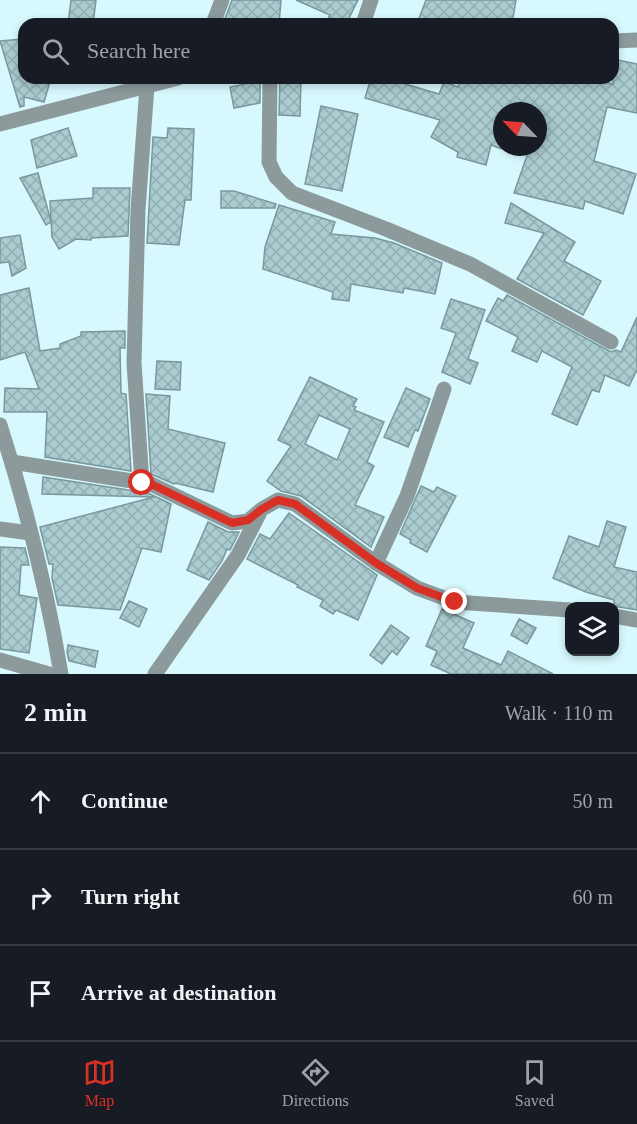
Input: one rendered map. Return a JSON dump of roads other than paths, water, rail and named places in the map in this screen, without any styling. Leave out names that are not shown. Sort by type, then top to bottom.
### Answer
[{"type":"street","points":[[365,18],[371,0]]},
{"type":"street","points":[[214,18],[216,2]]},
{"type":"street","points":[[619,41],[637,40]]},
{"type":"street","points":[[0,124],[155,84]]},
{"type":"street","points":[[270,84],[269,162],[276,177],[292,193],[470,264],[610,342]]},
{"type":"street","points":[[142,483],[134,363],[138,210],[147,86]]},
{"type":"street","points":[[376,563],[406,496],[444,389]]},
{"type":"street","points":[[0,425],[30,533],[61,674]]},
{"type":"street","points":[[12,462],[151,484],[232,523],[248,520],[278,500],[295,504],[376,563],[417,588],[455,602],[565,610]]},
{"type":"street","points":[[155,674],[238,555],[262,509]]},
{"type":"street","points":[[0,529],[30,533]]},
{"type":"street","points":[[619,617],[637,621]]},
{"type":"street","points":[[0,660],[50,674]]}]
